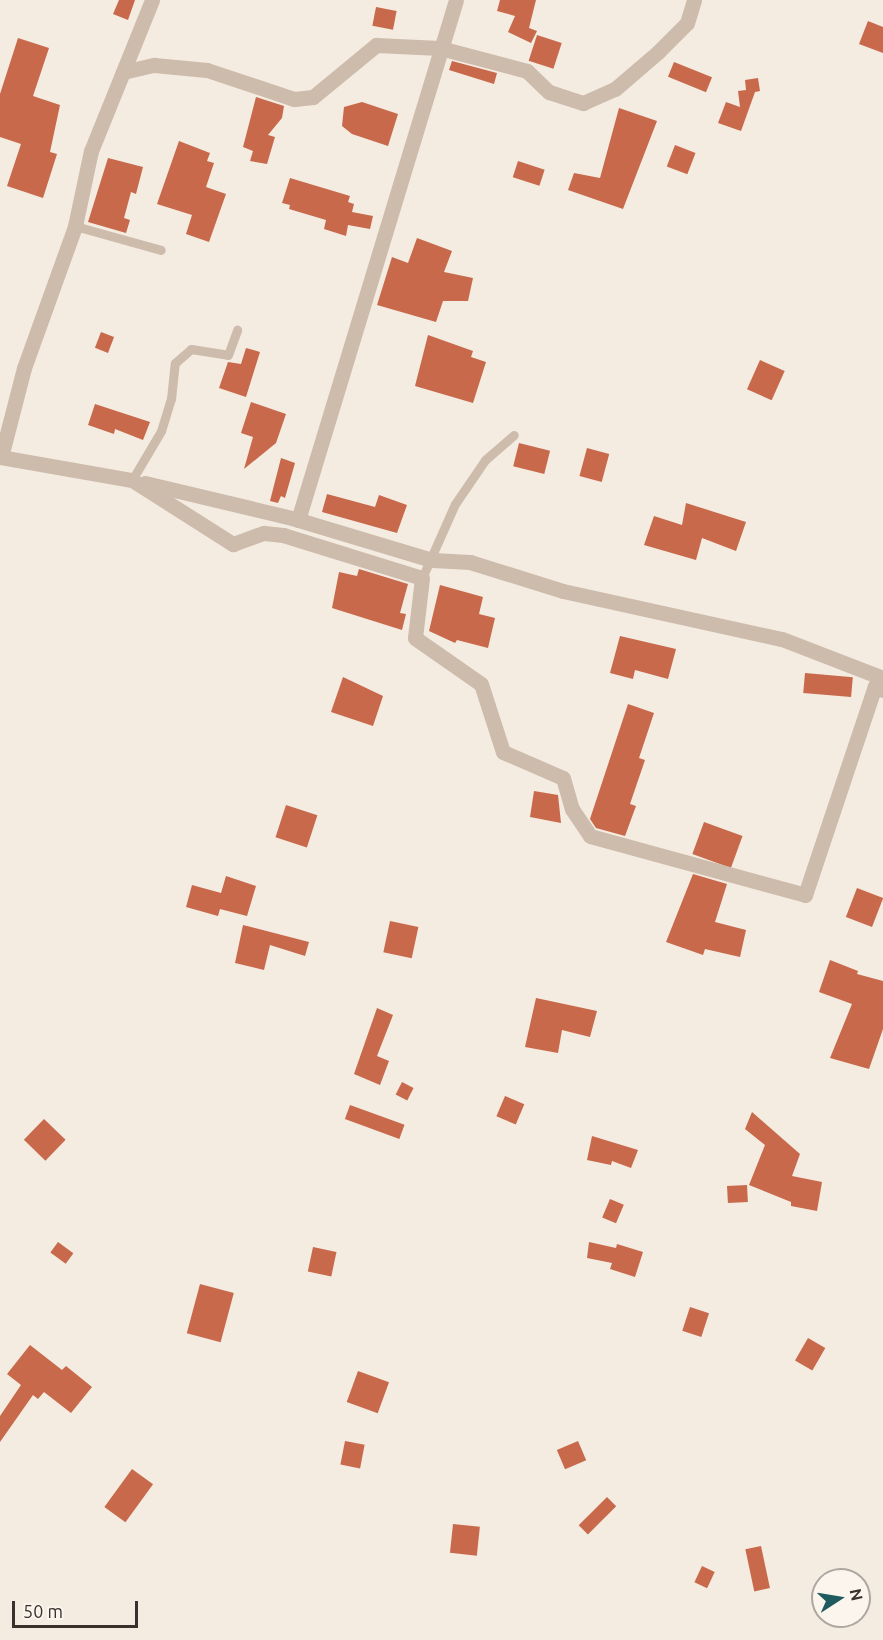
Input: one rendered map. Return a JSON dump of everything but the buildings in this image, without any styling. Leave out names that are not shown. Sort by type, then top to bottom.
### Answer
[{"type":"street","points":[[152,0],[91,151],[75,226],[24,368],[1,457],[132,480],[298,520],[432,560],[470,562],[563,591],[782,639],[883,678]]},
{"type":"street","points":[[298,520],[456,0]]},
{"type":"street","points":[[123,72],[154,65],[207,70],[294,99],[313,97],[376,45],[440,48],[527,70],[549,92],[583,104],[615,89],[658,52],[687,23],[694,0]]},
{"type":"street","points":[[132,480],[234,544],[264,533],[283,535],[422,578],[415,638],[481,684],[502,752],[563,778],[572,809],[590,836],[806,895],[875,686],[883,690]]},
{"type":"lane","points":[[75,226],[161,250]]},
{"type":"lane","points":[[132,480],[161,431],[171,399],[175,363],[191,349],[228,355],[237,330]]},
{"type":"lane","points":[[422,578],[432,560],[455,504],[485,460],[514,435]]}]
